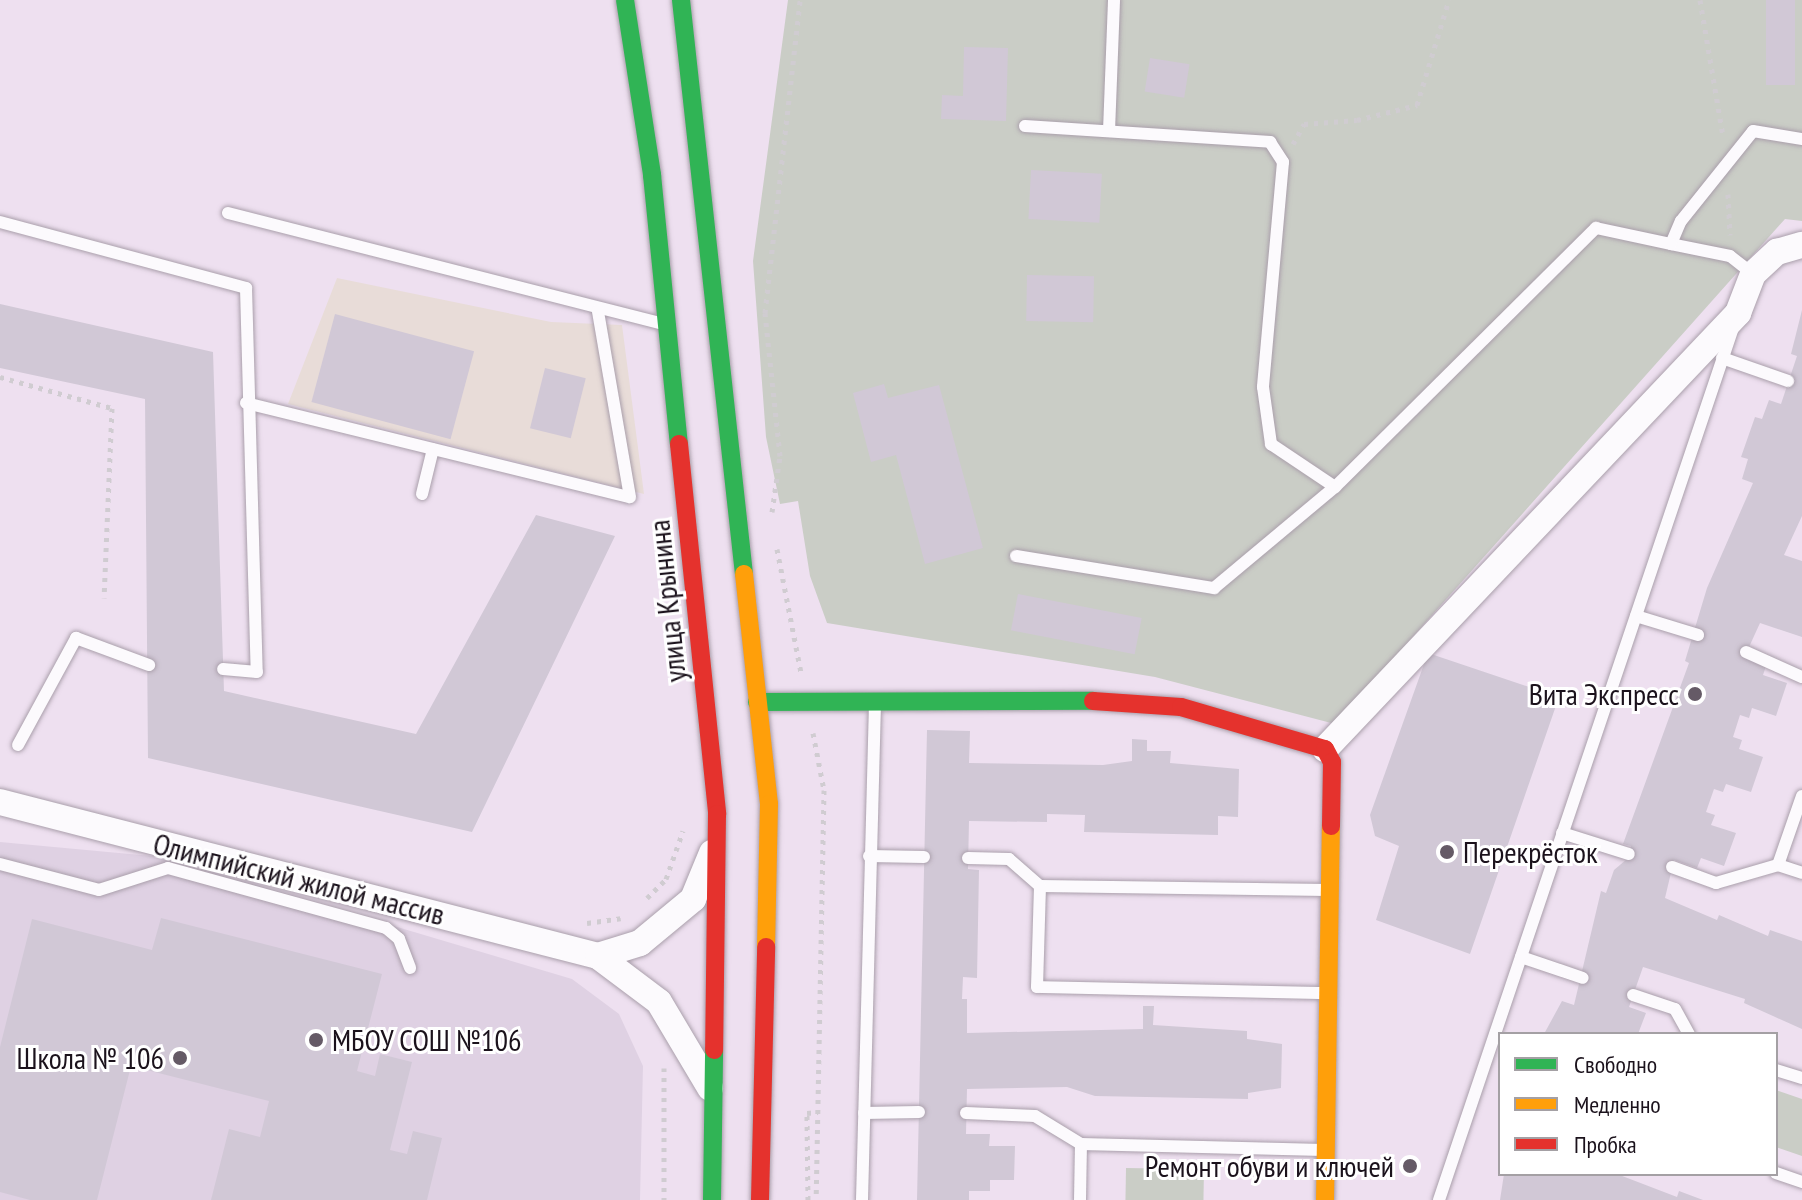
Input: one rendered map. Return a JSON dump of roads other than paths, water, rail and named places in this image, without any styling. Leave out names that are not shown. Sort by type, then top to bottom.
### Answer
[{"type":"main road","name":"улица Крынина","points":[[625,0],[668,325],[717,843],[712,1200]]},
{"type":"main road","points":[[681,0],[769,804],[760,1200]]},
{"type":"main road","points":[[757,702],[1140,701],[1325,749],[1332,762],[1325,1200]]},
{"type":"street","points":[[1325,749],[1738,313],[1753,274],[1777,252],[1802,245]]},
{"type":"street","name":"Олимпийский жилой массив","points":[[0,802],[598,956],[659,1002],[713,1095]]},
{"type":"street","points":[[598,956],[640,943],[693,899],[717,843]]},
{"type":"lane","points":[[1109,131],[1114,0]]},
{"type":"lane","points":[[1025,126],[1239,137],[1270,142],[1283,162],[1263,387],[1271,444],[1335,487]]},
{"type":"lane","points":[[1671,244],[1727,158],[1753,131],[1802,139]]},
{"type":"lane","points":[[228,213],[598,311],[668,325]]},
{"type":"lane","points":[[0,222],[246,288],[246,403],[257,672],[223,669]]},
{"type":"lane","points":[[1016,556],[1214,588],[1335,487],[1596,228],[1730,256],[1753,274]]},
{"type":"lane","points":[[246,403],[630,497],[598,311]]},
{"type":"lane","points":[[1439,1200],[1738,313]]},
{"type":"lane","points":[[1722,358],[1788,381]]},
{"type":"lane","points":[[422,494],[433,449]]},
{"type":"lane","points":[[1636,616],[1698,635]]},
{"type":"lane","points":[[18,745],[76,638],[149,665]]},
{"type":"lane","points":[[1746,652],[1802,677]]},
{"type":"lane","points":[[862,1200],[875,702]]},
{"type":"lane","points":[[1778,865],[1802,796]]},
{"type":"lane","points":[[1562,833],[1629,854]]},
{"type":"lane","points":[[869,856],[924,857]]},
{"type":"lane","points":[[968,858],[1009,859],[1040,886],[1330,890]]},
{"type":"lane","points":[[0,864],[99,890],[168,868],[386,928],[399,939],[410,968]]},
{"type":"lane","points":[[1672,867],[1716,883],[1778,865],[1802,873]]},
{"type":"lane","points":[[1040,886],[1037,987],[1328,993]]},
{"type":"lane","points":[[1521,957],[1583,978]]},
{"type":"lane","points":[[1633,995],[1675,1009],[1688,1032]]},
{"type":"lane","points":[[1778,1071],[1802,1078]]},
{"type":"lane","points":[[864,1113],[919,1112]]},
{"type":"lane","points":[[966,1113],[1035,1116],[1081,1144],[1326,1150]]},
{"type":"lane","points":[[1080,1200],[1081,1144]]},
{"type":"lane","points":[[1778,1174],[1802,1182]]},
{"type":"place","name":"Вита Экспресс","points":[[1695,694]]},
{"type":"place","name":"Перекрёсток","points":[[1447,852]]},
{"type":"place","name":"МБОУ СОШ №106","points":[[316,1040]]},
{"type":"place","name":"Школа № 106","points":[[180,1058]]},
{"type":"place","name":"Ремонт обуви и ключей","points":[[1410,1166]]}]
